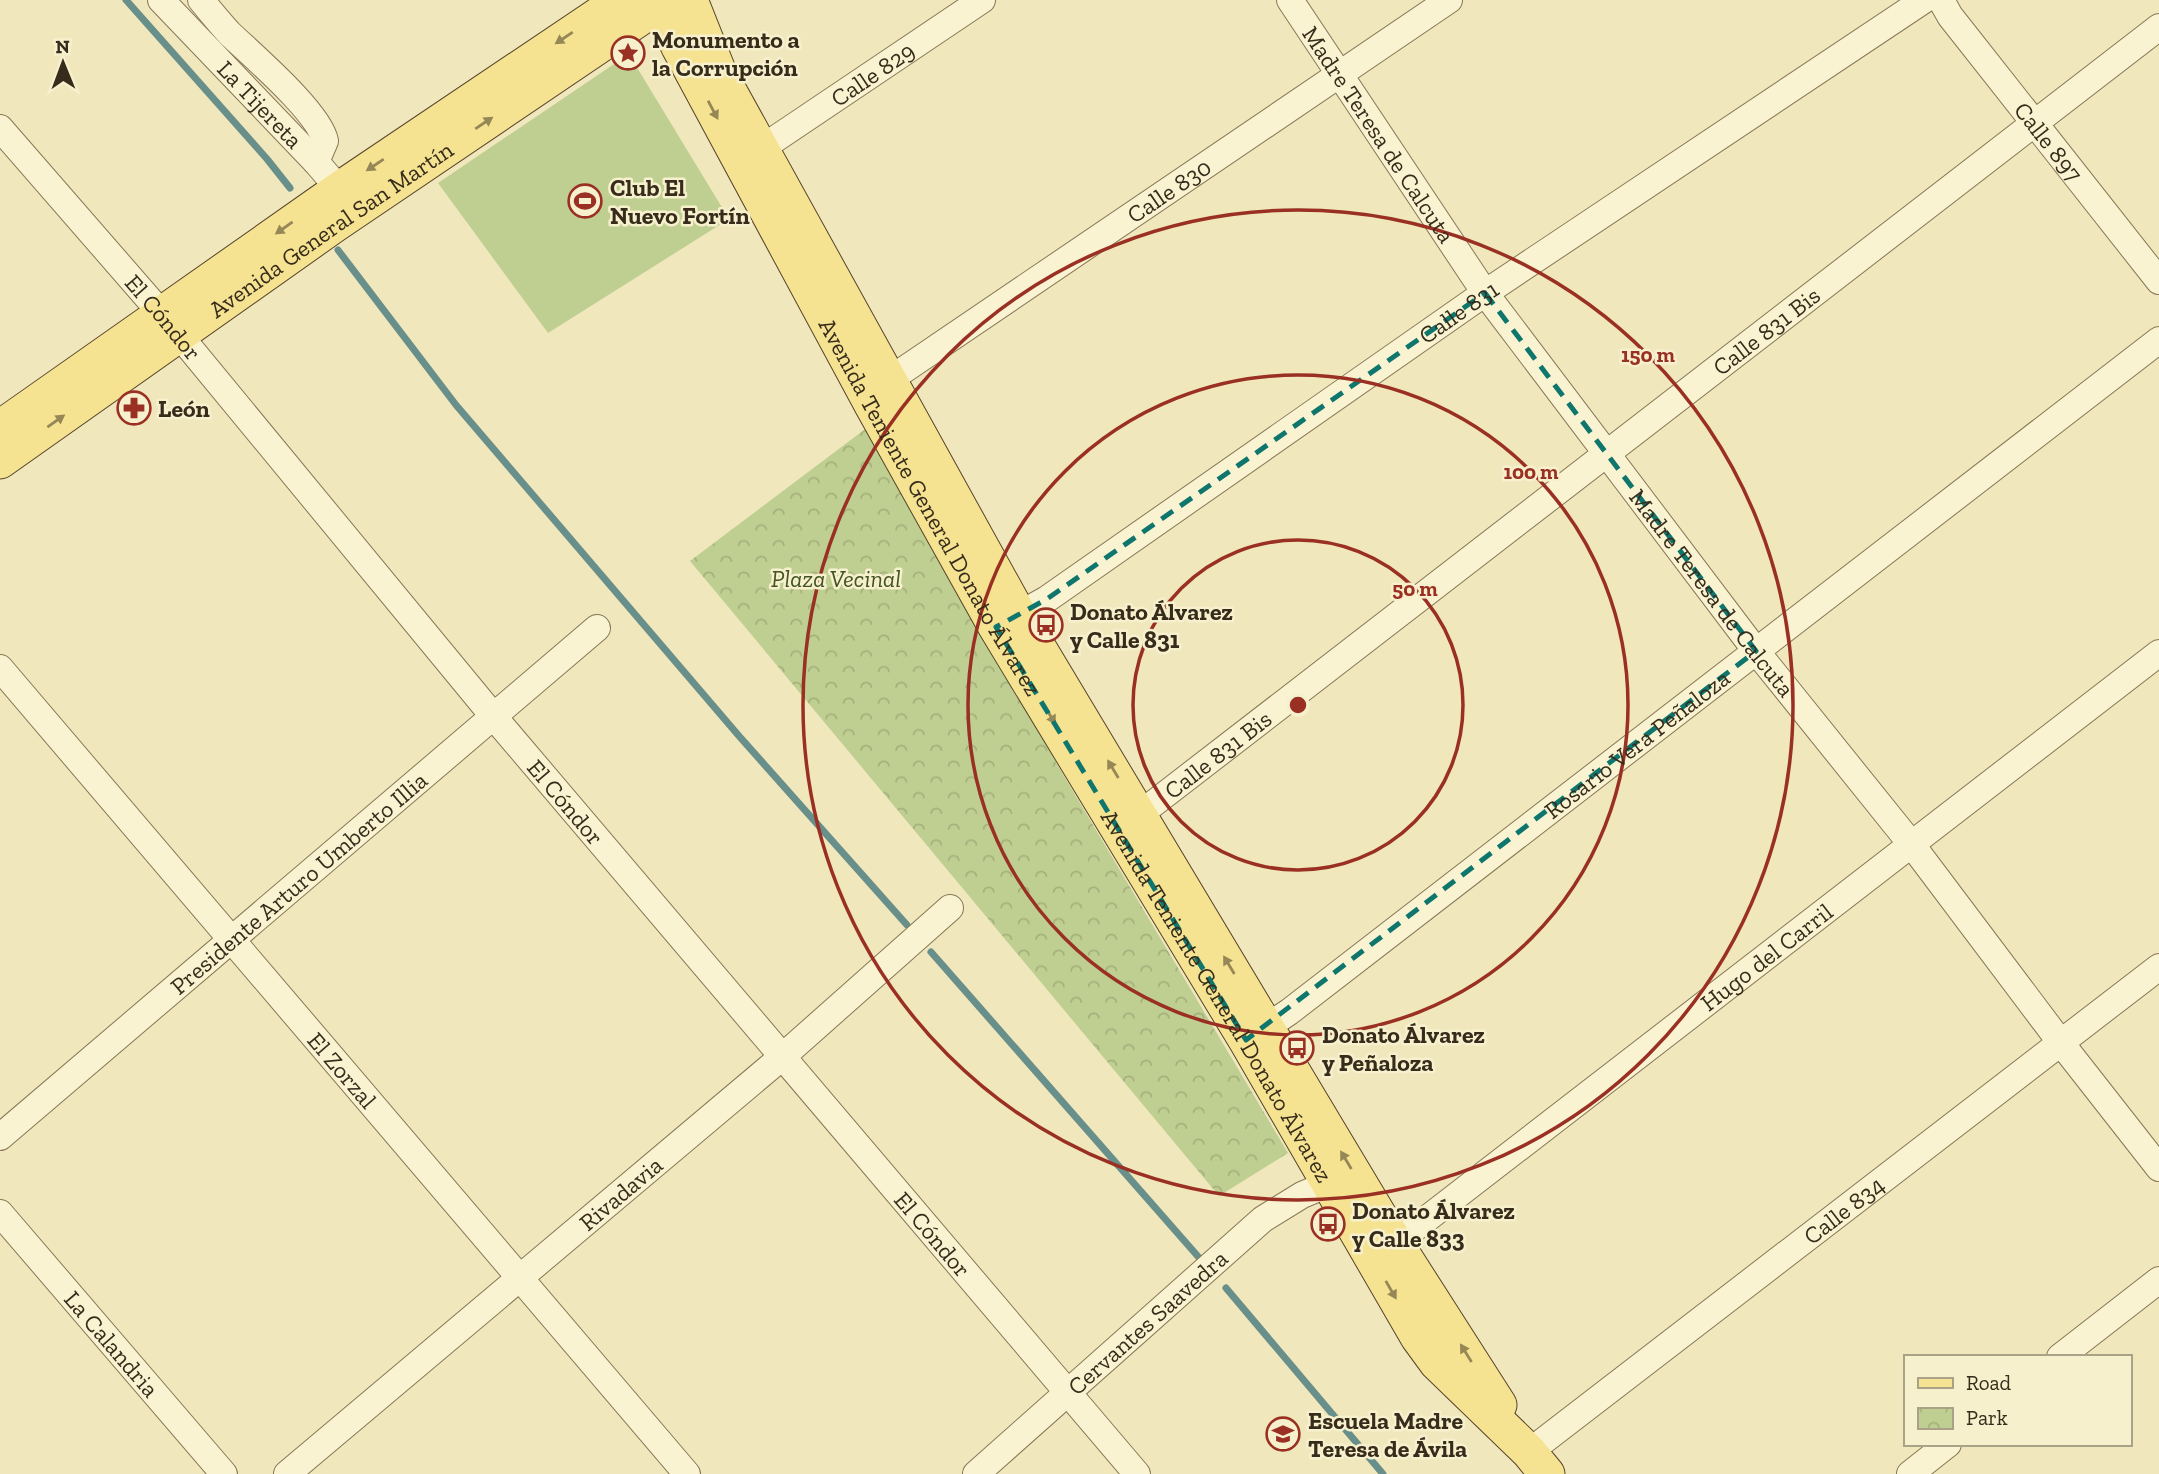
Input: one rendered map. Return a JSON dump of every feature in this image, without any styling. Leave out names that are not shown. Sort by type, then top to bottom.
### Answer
[{"type":"main road","name":"Avenida General San Martín","points":[[0,428],[169,324],[348,199],[621,0]]},
{"type":"main road","name":"Avenida General San Martín","points":[[348,199],[667,1]]},
{"type":"main road","name":"Avenida Teniente General Donato Álvarez","points":[[667,1],[719,73],[762,148],[889,380],[1008,622],[1140,814],[1256,1034],[1328,1184],[1385,1252],[1538,1463]]},
{"type":"main road","name":"Avenida Teniente General Donato Álvarez","points":[[667,1],[679,47],[853,369],[1008,622],[1385,1252]]},
{"type":"main road","name":"Avenida General San Martín","points":[[0,461],[169,324]]},
{"type":"street","name":"La Tijereta","points":[[161,0],[348,199]]},
{"type":"street","name":"Calle 829","points":[[762,148],[982,0]]},
{"type":"street","name":"Madre Teresa de Calcuta","points":[[1290,0],[1485,293],[1756,651],[1912,845],[2061,1043],[2159,1167]]},
{"type":"street","name":"Calle 830","points":[[889,380],[1449,0]]},
{"type":"street","name":"Calle 831","points":[[1008,622],[1485,293],[1924,0]]},
{"type":"street","name":"Calle 897","points":[[1941,0],[1950,16],[2159,281]]},
{"type":"street","points":[[195,37],[203,3]]},
{"type":"street","points":[[203,3],[319,124],[325,141],[316,162]]},
{"type":"street","name":"Calle 831 Bis","points":[[1140,814],[2159,27]]},
{"type":"street","name":"El Cóndor","points":[[0,128],[169,324],[494,717],[1137,1474]]},
{"type":"street","name":"Rosario Vera Peñaloza","points":[[1256,1034],[1289,1012],[2159,340]]},
{"type":"street","name":"Presidente Arturo Umberto Illia","points":[[0,1137],[597,628]]},
{"type":"street","name":"Hugo del Carril","points":[[1385,1252],[2159,653]]},
{"type":"street","name":"El Zorzal","points":[[0,668],[687,1474]]},
{"type":"street","name":"Rivadavia","points":[[287,1474],[782,1057],[950,908]]},
{"type":"street","name":"Calle 834","points":[[1538,1463],[2159,967]]},
{"type":"street","name":"Cervantes Saavedra","points":[[976,1474],[1263,1219],[1302,1195],[1328,1184]]},
{"type":"street","name":"La Calandria","points":[[0,1213],[224,1474]]},
{"type":"street","points":[[2063,1355],[2159,1280]]},
{"type":"street","points":[[1910,1474],[1945,1446]]},
{"type":"highlighted area","points":[[1485,293],[1756,651],[1246,1040],[996,627],[1047,599]]},
{"type":"green space","name":"Club El Nuevo Fortín","points":[[623,58],[633,61],[729,219],[548,333],[438,183]]},
{"type":"green space","name":"Plaza Vecinal","points":[[868,427],[1058,766],[1288,1153],[1219,1196],[690,561]]},
{"type":"waterway","points":[[126,0],[290,188]]},
{"type":"waterway","points":[[338,250],[456,405],[739,736],[907,925]]},
{"type":"waterway","points":[[931,952],[1202,1261]]},
{"type":"waterway","points":[[1226,1288],[1383,1474]]},
{"type":"place","name":"Monumento a la Corrupción","points":[[628,53]]},
{"type":"place","name":"Club El Nuevo Fortín","points":[[585,201]]},
{"type":"place","name":"León","points":[[134,408]]},
{"type":"place","name":"Donato Álvarez y Calle 831","points":[[1046,625]]},
{"type":"place","name":"Donato Álvarez y Peñaloza","points":[[1297,1048]]},
{"type":"place","name":"Donato Álvarez y Calle 833","points":[[1328,1224]]},
{"type":"place","name":"Escuela Madre Teresa de Ávila","points":[[1283,1434]]}]
